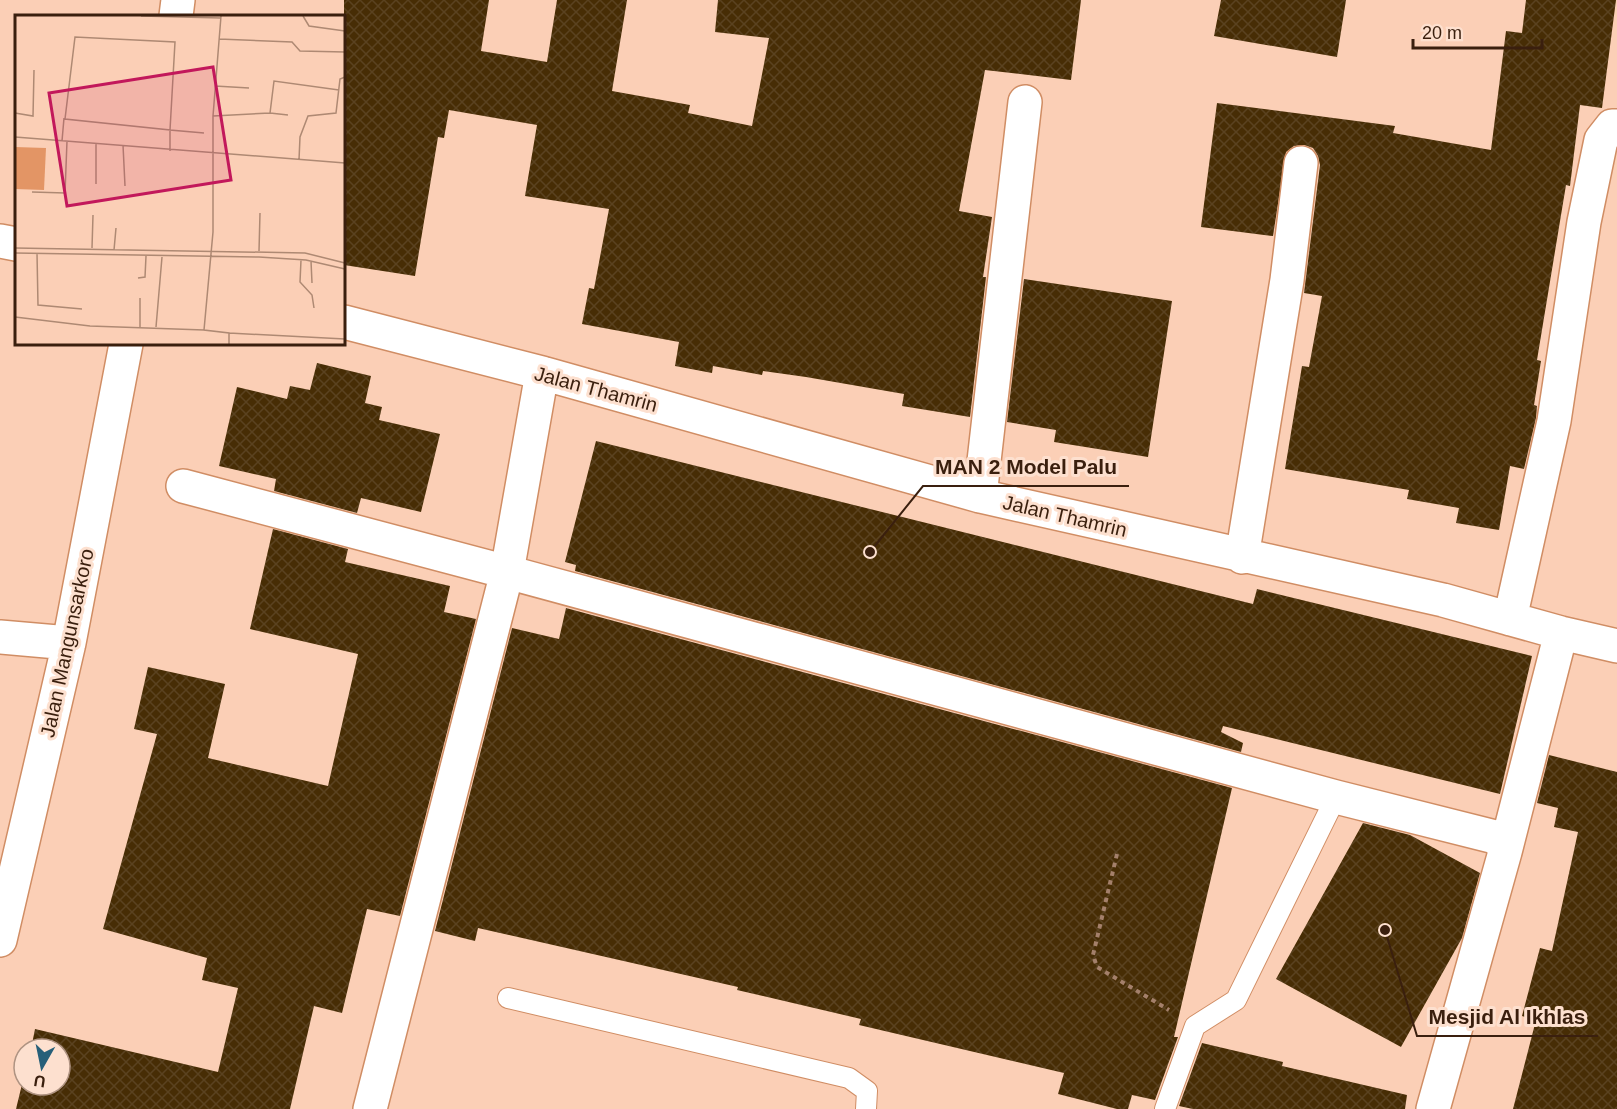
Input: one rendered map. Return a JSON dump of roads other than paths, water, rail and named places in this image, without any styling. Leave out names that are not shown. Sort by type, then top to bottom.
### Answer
[{"type":"street","points":[[176,15],[178,0]]},
{"type":"street","points":[[980,496],[1025,102]]},
{"type":"street","points":[[1510,619],[1554,421],[1584,222],[1601,140],[1612,126],[1617,126]]},
{"type":"street","points":[[1242,557],[1287,280],[1301,163]]},
{"type":"street","points":[[0,241],[15,244]]},
{"type":"street","name":"Jalan Thamrin","points":[[345,322],[542,373],[980,496],[1242,557],[1431,597],[1617,646]]},
{"type":"street","name":"Jalan Mangunsarkoro","points":[[1,932],[69,644],[126,345]]},
{"type":"street","points":[[370,1109],[507,572],[542,373]]},
{"type":"street","points":[[183,486],[1336,797],[1499,838],[1505,852]]},
{"type":"street","points":[[1433,1109],[1505,852],[1561,633]]},
{"type":"street","points":[[0,637],[69,644]]},
{"type":"lane","points":[[1166,1109],[1195,1026],[1236,1000],[1336,797]]},
{"type":"lane","points":[[508,998],[849,1078],[867,1091],[866,1109]]},
{"type":"place","name":"MAN 2 Model Palu","points":[[870,552]]},
{"type":"place","name":"Mesjid Al Ikhlas","points":[[1385,930]]}]
